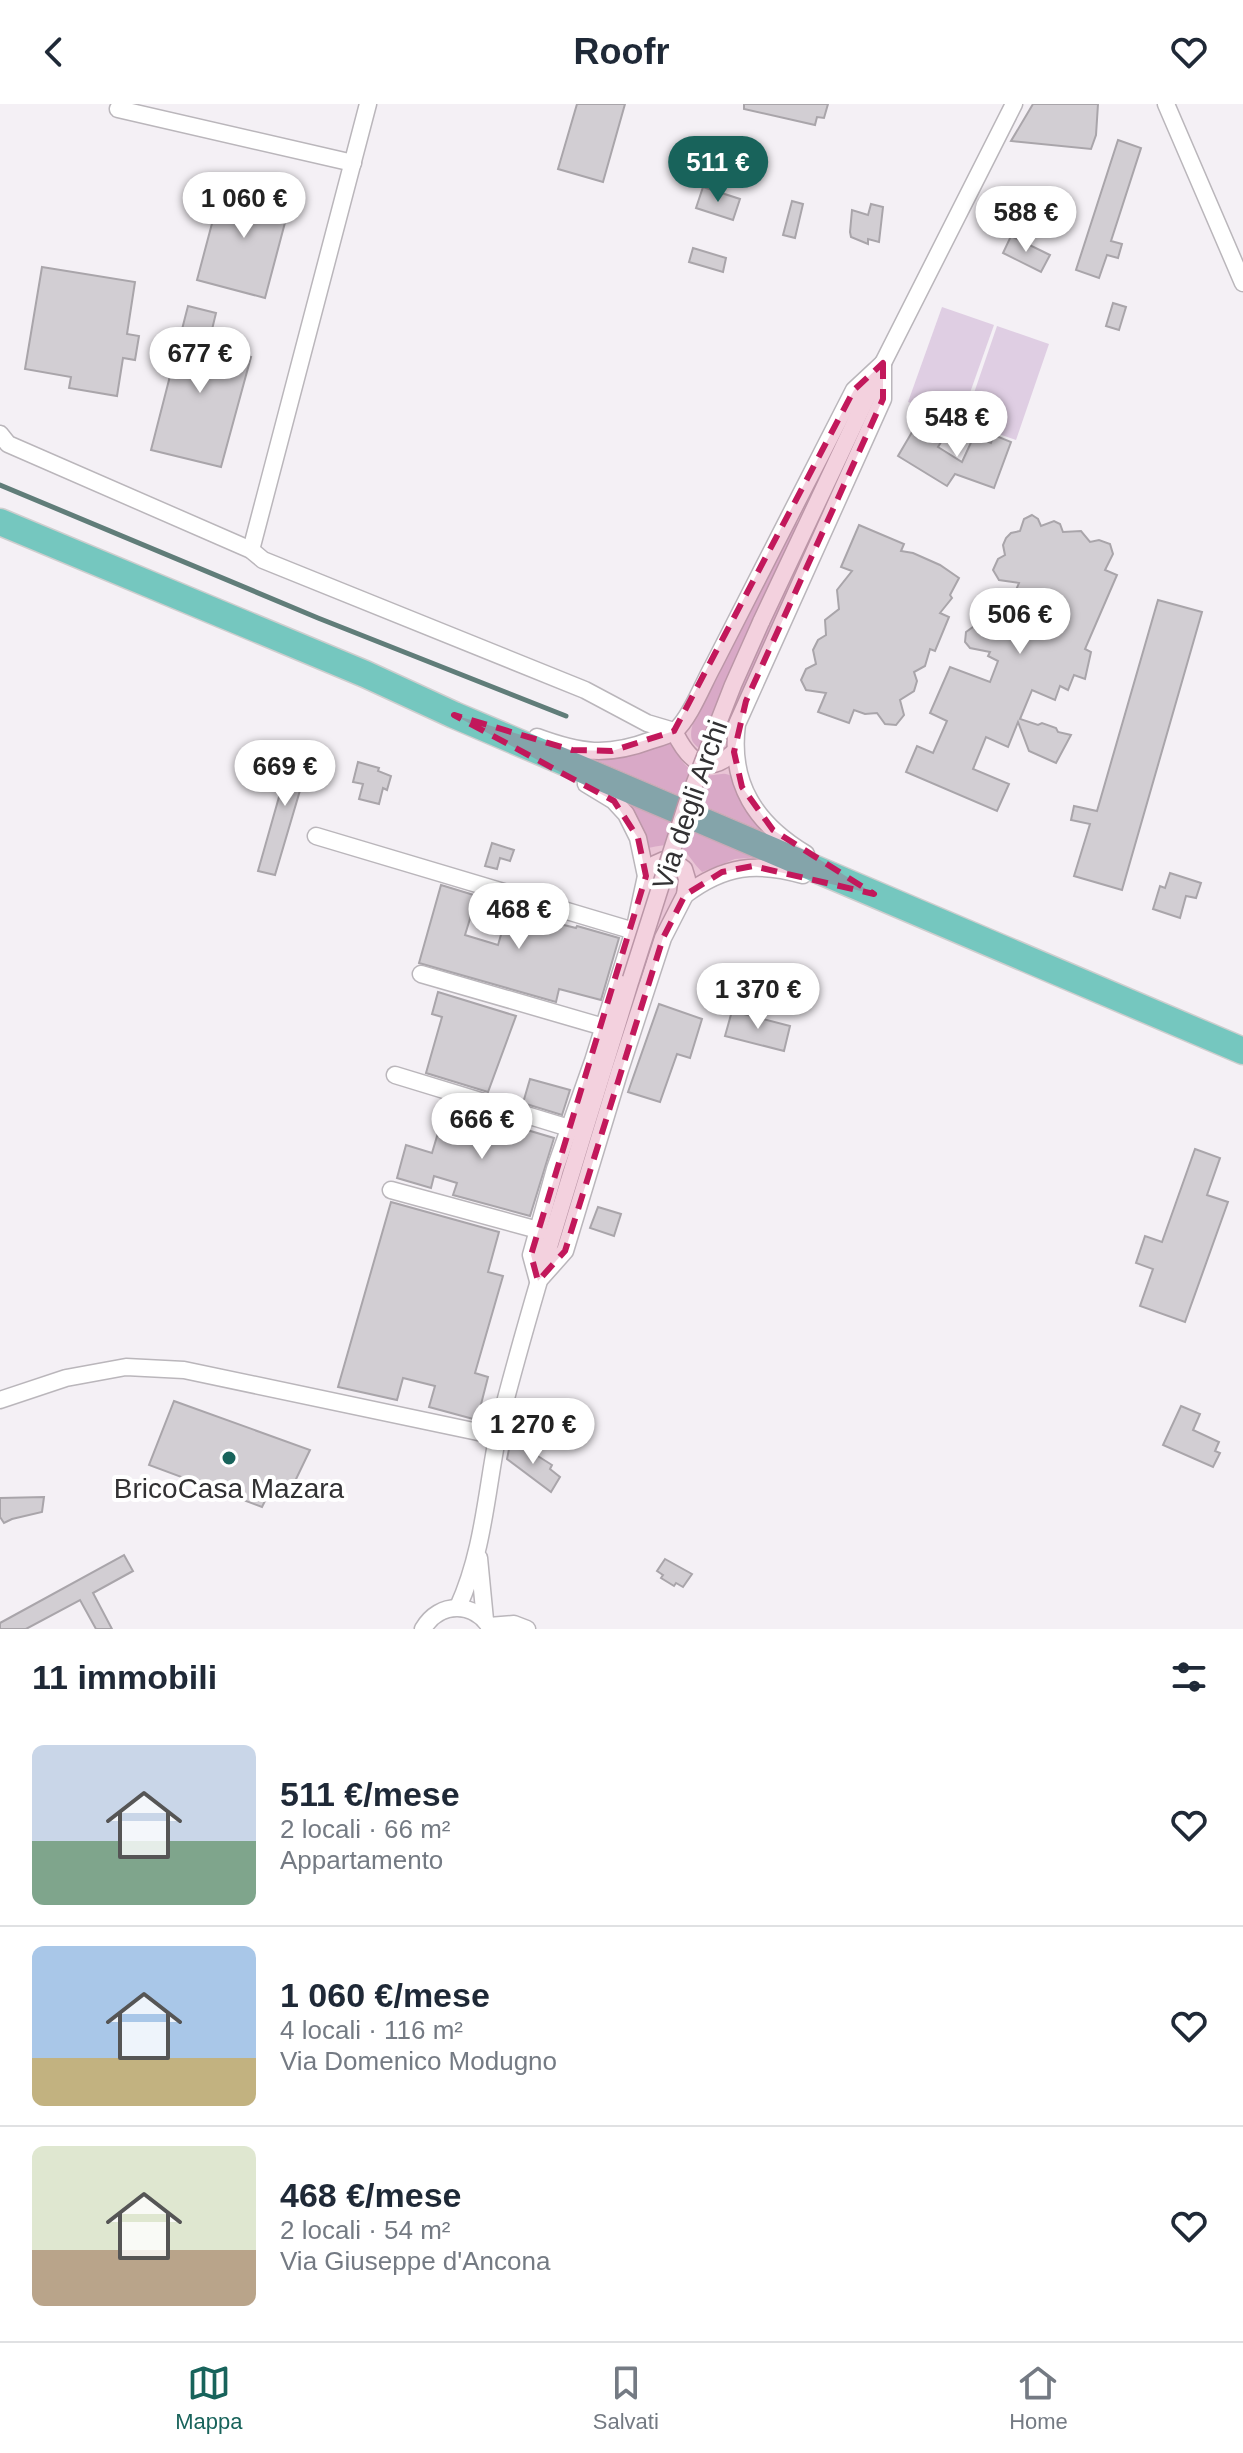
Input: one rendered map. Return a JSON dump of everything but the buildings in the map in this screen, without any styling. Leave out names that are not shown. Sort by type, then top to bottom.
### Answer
[{"type":"main road","points":[[0,522],[365,674],[454,715],[1243,1051]]},
{"type":"street","points":[[251,550],[368,104]]},
{"type":"street","name":"Via degli Archi","points":[[458,1607],[468,1585],[478,1548],[497,1436],[538,1281],[687,803],[761,622],[883,363],[1014,104]]},
{"type":"street","points":[[1166,104],[1243,283]]},
{"type":"street","points":[[118,109],[353,163]]},
{"type":"street","points":[[454,715],[519,731],[572,750],[612,751],[638,746],[674,731],[690,709],[720,653],[854,390],[883,363]]},
{"type":"street","points":[[874,894],[787,842],[773,830],[758,814],[742,787],[734,752],[737,724],[746,701],[883,399],[883,363]]},
{"type":"street","points":[[0,434],[8,444],[251,550],[263,560],[585,690],[647,723],[674,731],[684,750],[699,762],[713,765],[723,762],[734,752]]},
{"type":"street","points":[[454,715],[510,751],[599,790],[614,801],[626,814],[638,838],[646,876],[634,931],[531,1255],[538,1281]]},
{"type":"street","points":[[316,836],[634,931]]},
{"type":"street","points":[[538,1281],[565,1251],[663,938],[685,895],[687,879],[684,869],[675,862],[664,860],[655,864],[646,876]]},
{"type":"street","points":[[685,895],[722,872],[753,866],[782,869],[874,894]]},
{"type":"street","points":[[421,974],[604,1027]]},
{"type":"street","points":[[395,1075],[569,1128]]},
{"type":"street","points":[[391,1190],[538,1230]]},
{"type":"street","points":[[0,1400],[66,1378],[126,1367],[184,1370],[497,1436]]},
{"type":"street","name":"Via degli Archi","points":[[478,1548],[488,1625]]},
{"type":"street","points":[[423,1629],[441,1611],[458,1607],[473,1610],[488,1625],[514,1624],[527,1629]]},
{"type":"highlighted area","points":[[883,363],[883,399],[746,701],[734,752],[742,787],[773,830],[874,894],[753,866],[722,872],[685,895],[663,938],[565,1251],[538,1281],[531,1255],[646,876],[638,838],[614,801],[454,715],[572,750],[612,751],[674,731],[854,390]]},
{"type":"shaded area","points":[[942,307],[994,325],[960,421],[908,402]]},
{"type":"shaded area","points":[[997,326],[1049,344],[1016,440],[964,422]]},
{"type":"shaded area","points":[[793,522],[818,532],[722,747],[714,753],[704,750],[697,746],[691,736],[699,705]]},
{"type":"shaded area","points":[[669,741],[691,770],[705,775],[728,774],[733,777],[763,831],[589,757]]},
{"type":"shaded area","points":[[616,792],[760,857],[735,859],[702,872],[677,845],[648,848]]},
{"type":"waterway","points":[[0,485],[318,618],[566,716]]},
{"type":"place","name":"BricoCasa Mazara","points":[[229,1458]]}]
